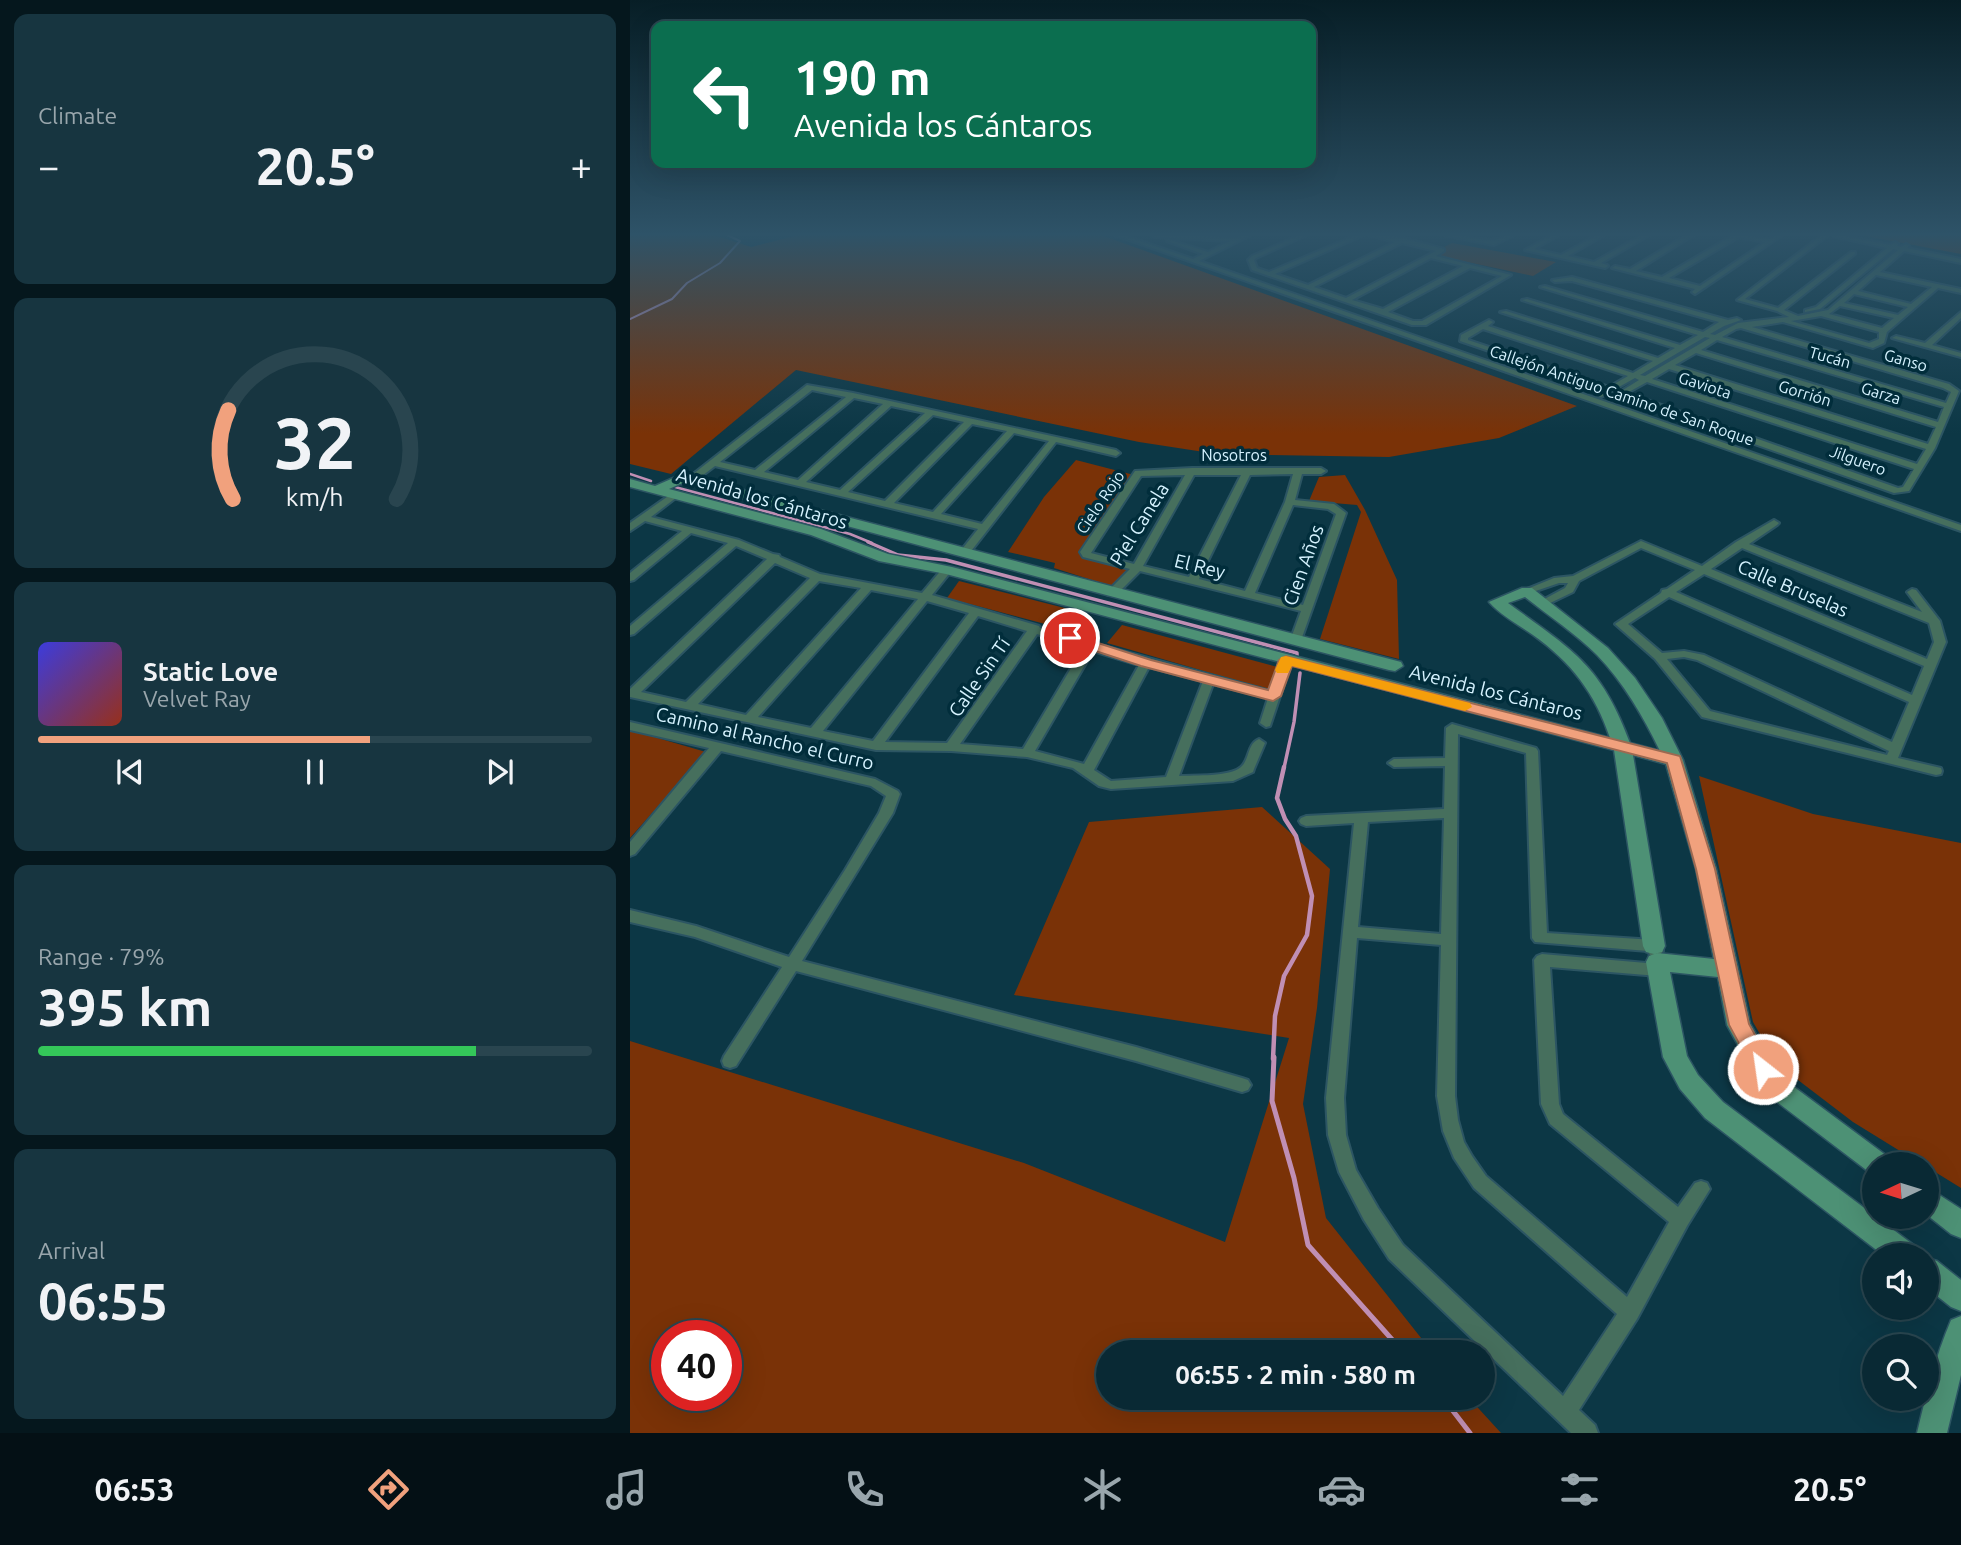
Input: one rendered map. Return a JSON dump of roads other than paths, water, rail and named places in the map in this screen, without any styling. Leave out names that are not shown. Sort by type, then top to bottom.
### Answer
[{"type":"street","name":"Callejón Antiguo Camino de San Roque","points":[[1310,301],[1961,528]]},
{"type":"street","points":[[1346,301],[1416,324],[1423,323],[1462,301]]},
{"type":"street","points":[[1362,319],[1403,301]]},
{"type":"street","points":[[1523,301],[1501,313],[1660,361]]},
{"type":"street","points":[[1544,301],[1683,348]]},
{"type":"street","name":"Tucán","points":[[1590,301],[1704,335],[1863,372],[1948,406]]},
{"type":"street","points":[[1650,301],[1726,322],[1822,314],[1882,337]]},
{"type":"street","points":[[1741,301],[1793,316]]},
{"type":"street","points":[[1779,310],[1791,301]]},
{"type":"street","points":[[1601,395],[1621,394],[1738,326],[1779,320],[1818,308],[1827,301]]},
{"type":"street","points":[[1822,314],[1843,301]]},
{"type":"street","points":[[1891,301],[1912,306]]},
{"type":"street","points":[[1779,320],[1870,346],[1882,337],[1898,317],[1918,301]]},
{"type":"street","points":[[1840,303],[1898,317]]},
{"type":"street","points":[[1927,346],[1961,314]]},
{"type":"street","points":[[1611,394],[1633,377],[1726,322]]},
{"type":"street","points":[[1485,324],[1464,337],[1464,341],[1611,394]]},
{"type":"street","name":"Gaviota","points":[[1485,324],[1633,377],[1919,468]]},
{"type":"street","name":"Ganso","points":[[1738,326],[1863,372],[1946,386],[1955,391],[1948,406]]},
{"type":"street","points":[[1896,338],[1961,355]]},
{"type":"street","name":"Garza","points":[[1695,350],[1939,425]]},
{"type":"street","name":"Gorrión","points":[[1669,366],[1931,448]]},
{"type":"street","points":[[691,480],[806,390],[815,387],[1116,453]]},
{"type":"street","name":"Jilguero","points":[[1621,394],[1897,491],[1906,489],[1919,468]]},
{"type":"street","points":[[757,473],[853,395]]},
{"type":"street","points":[[1835,417],[1848,397]]},
{"type":"street","points":[[801,482],[889,403]]},
{"type":"street","points":[[1919,468],[1931,448],[1948,406]]},
{"type":"street","points":[[843,492],[931,412]]},
{"type":"street","points":[[888,503],[968,422]]},
{"type":"street","points":[[936,515],[1011,432]]},
{"type":"street","points":[[1807,458],[1825,439]]},
{"type":"street","points":[[964,553],[1053,441]]},
{"type":"street","points":[[714,463],[984,527]]},
{"type":"street","name":"Nosotros","points":[[1146,471],[1321,471]]},
{"type":"street","name":"Cielo Rojo","points":[[1087,555],[1086,551],[1136,474],[1146,471]]},
{"type":"street","name":"Piel Canela","points":[[1112,593],[1137,568],[1192,471]]},
{"type":"street","points":[[1192,582],[1247,471]]},
{"type":"street","points":[[1248,596],[1290,502],[1298,472]]},
{"type":"street","name":"Avenida los Cántaros","points":[[657,490],[678,480],[691,480],[1395,666]]},
{"type":"street","points":[[630,483],[657,490]]},
{"type":"street","name":"Avenida los Cántaros","points":[[657,490],[817,532],[884,558],[947,570],[1424,697],[1674,760]]},
{"type":"street","points":[[630,528],[674,495]]},
{"type":"street","name":"Cien Años","points":[[1290,502],[1331,506],[1341,513],[1306,609],[1303,643]]},
{"type":"street","points":[[644,518],[735,542],[817,577],[926,597],[1091,644],[1146,663],[1273,696]]},
{"type":"street","points":[[1773,523],[1621,624],[1659,657],[1706,714],[1894,755]]},
{"type":"street","points":[[630,578],[689,530]]},
{"type":"street","points":[[630,632],[735,542]]},
{"type":"street","name":"Calle Bruselas","points":[[1575,579],[1641,544],[1931,665]]},
{"type":"street","points":[[1740,544],[1934,621]]},
{"type":"street","name":"El Rey","points":[[1087,555],[1306,609]]},
{"type":"street","points":[[631,694],[775,557]]},
{"type":"street","points":[[814,733],[947,570]]},
{"type":"street","points":[[689,706],[817,577]]},
{"type":"street","points":[[1575,579],[1558,580],[1497,602],[1544,635],[1579,666],[1611,714],[1622,745],[1656,959],[1675,1057],[1689,1082],[1714,1110],[1889,1243]]},
{"type":"street","points":[[1515,616],[1569,590],[1575,579]]},
{"type":"street","points":[[750,718],[868,587]]},
{"type":"street","points":[[1527,591],[1602,651],[1629,682],[1653,718],[1674,760],[1706,869],[1739,1025],[1773,1084],[1862,1152]]},
{"type":"street","points":[[1666,592],[1916,701]]},
{"type":"street","points":[[1894,755],[1940,642],[1934,621],[1912,592]]},
{"type":"street","points":[[876,746],[976,611]]},
{"type":"street","name":"Calle Sin Tí","points":[[951,747],[1035,628]]},
{"type":"street","points":[[1303,643],[1307,664]]},
{"type":"street","points":[[1027,753],[1091,644]]},
{"type":"street","points":[[1659,657],[1684,654],[1700,657],[1894,755],[1936,771]]},
{"type":"street","points":[[1266,723],[1286,660]]},
{"type":"street","points":[[1087,771],[1146,663]]},
{"type":"street","points":[[1171,780],[1209,680]]},
{"type":"street","points":[[631,694],[876,746],[951,747],[1027,753],[1063,761],[1111,785],[1242,774],[1248,769],[1259,743]]},
{"type":"street","name":"Camino al Rancho el Curro","points":[[630,726],[875,783],[890,790],[893,797],[887,813],[792,964]]},
{"type":"street","points":[[1630,1312],[1480,1182],[1465,1164],[1454,1143],[1446,1096],[1451,728],[1532,751],[1550,1104],[1556,1119],[1680,1220]]},
{"type":"street","points":[[630,851],[718,746]]},
{"type":"street","points":[[1394,763],[1451,762]]},
{"type":"street","points":[[1306,821],[1450,813]]},
{"type":"street","points":[[1361,819],[1335,1098],[1337,1135],[1348,1172],[1396,1252],[1587,1433]]},
{"type":"street","points":[[630,916],[695,932],[792,964],[1136,1054],[1242,1085]]},
{"type":"street","points":[[1350,932],[1448,940]]},
{"type":"street","points":[[1540,938],[1726,969]]},
{"type":"street","points":[[1542,960],[1656,959]]},
{"type":"street","points":[[730,1060],[792,964]]},
{"type":"street","points":[[1566,1411],[1630,1312],[1680,1220],[1701,1189]]},
{"type":"street","points":[[1939,1208],[1961,1225]]},
{"type":"street","points":[[1939,1280],[1961,1297]]},
{"type":"street","points":[[1932,1433],[1944,1382],[1961,1330]]},
{"type":"waterway","points":[[630,319],[668,301]]},
{"type":"waterway","points":[[630,474],[651,481]]},
{"type":"waterway","points":[[675,487],[850,534],[872,543]]},
{"type":"waterway","points":[[868,542],[898,555],[946,560],[1297,653],[1297,656]]},
{"type":"waterway","points":[[1284,768],[1294,722],[1300,673]]},
{"type":"waterway","points":[[1273,1059],[1275,1016],[1284,976],[1307,935],[1312,896],[1296,836],[1285,819],[1277,798],[1284,767]]},
{"type":"waterway","points":[[1274,1057],[1272,1101],[1294,1178],[1308,1245],[1392,1340]]},
{"type":"waterway","points":[[1452,1410],[1470,1433]]}]
